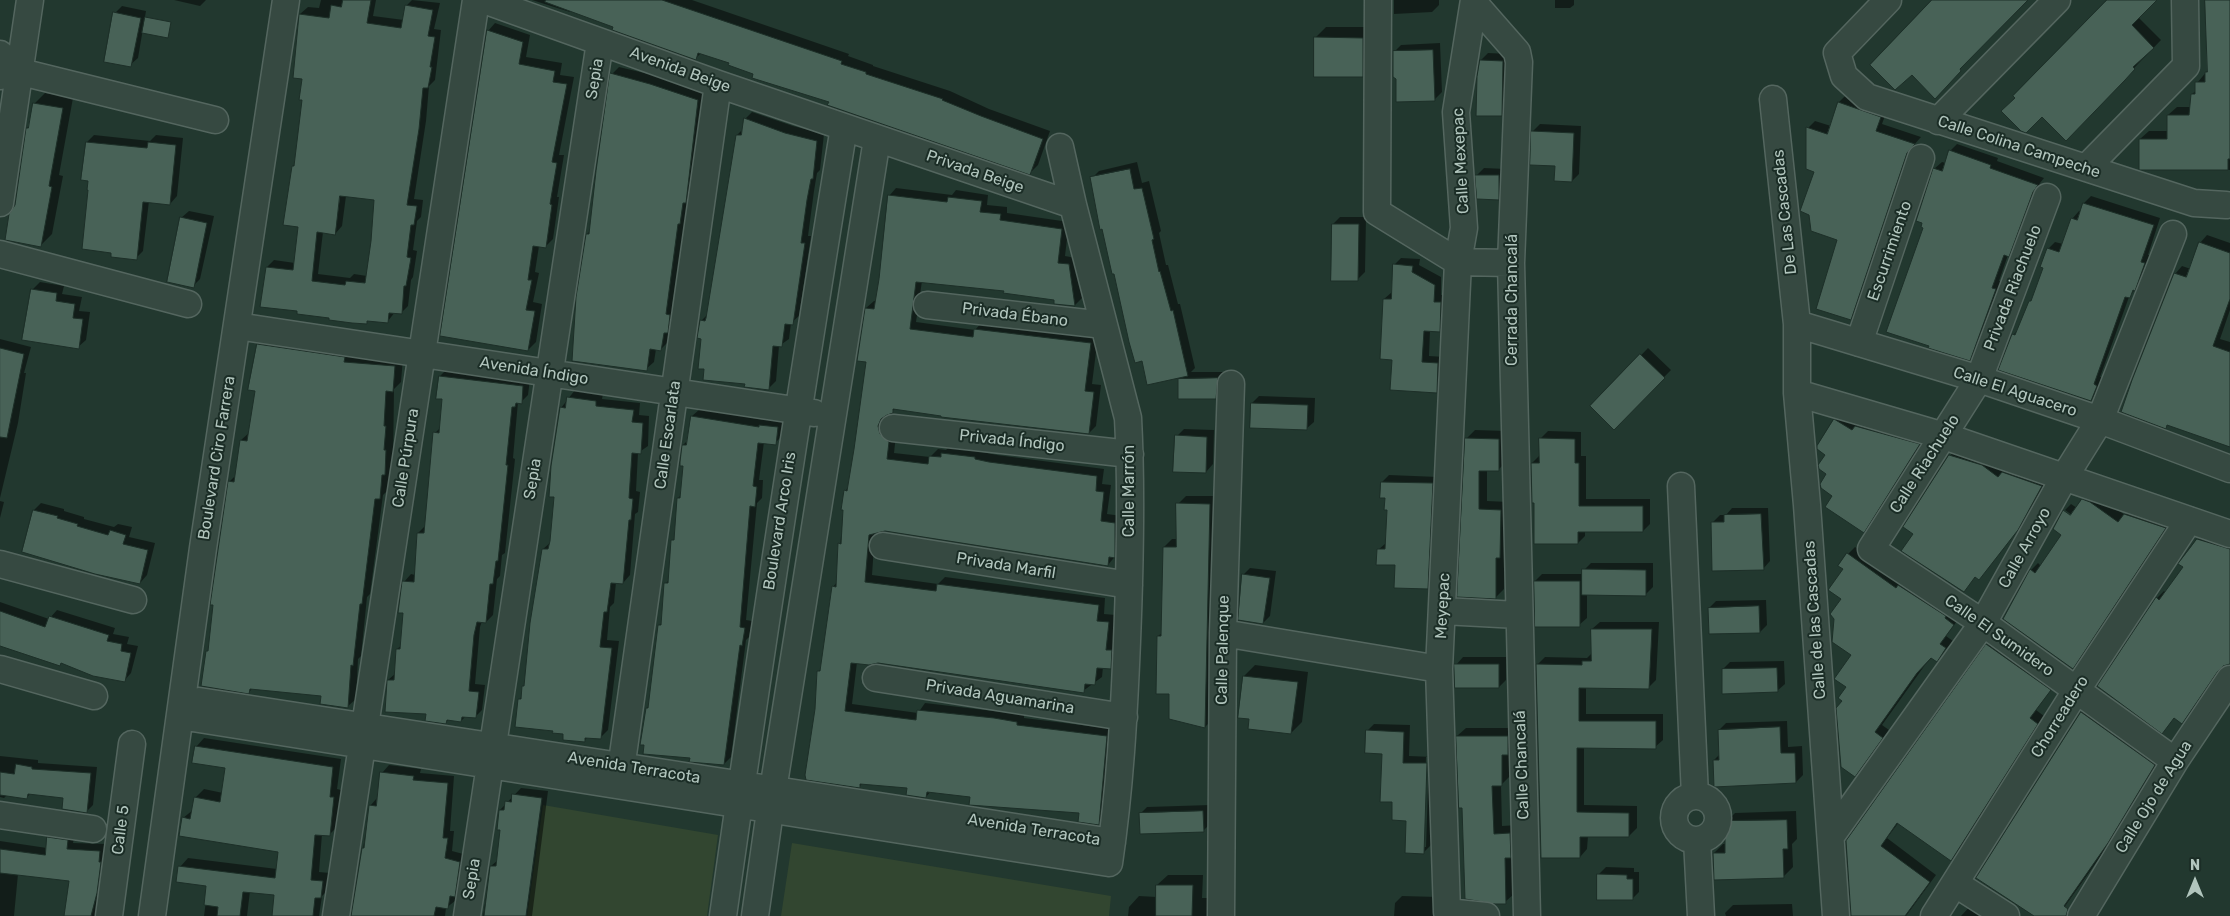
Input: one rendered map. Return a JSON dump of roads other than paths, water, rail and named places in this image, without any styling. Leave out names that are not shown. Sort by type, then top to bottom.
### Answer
[{"type":"street","points":[[0,203],[10,74],[30,0]]},
{"type":"street","name":"Boulevard Ciro Farrera","points":[[152,916],[204,539],[286,0]]},
{"type":"street","name":"Calle Púrpura","points":[[336,916],[476,0]]},
{"type":"street","name":"Avenida Beige","points":[[484,0],[877,139]]},
{"type":"street","points":[[1378,0],[1377,212],[1458,262],[1511,263]]},
{"type":"street","name":"Calle Colina Campeche","points":[[1888,0],[1837,53],[1844,76],[1867,97],[2194,203],[2226,206]]},
{"type":"street","points":[[1938,121],[2057,0]]},
{"type":"street","points":[[2086,168],[2186,66],[2185,0]]},
{"type":"street","name":"Calle Mexepac","points":[[1458,262],[1464,228],[1456,112],[1474,1]]},
{"type":"street","name":"Cerrada Chancalá","points":[[1474,1],[1517,52],[1519,62],[1511,263],[1518,615]]},
{"type":"street","name":"Sepia","points":[[467,916],[600,42]]},
{"type":"street","points":[[0,54],[10,74]]},
{"type":"street","points":[[10,74],[216,120]]},
{"type":"street","name":"Calle Escarlata","points":[[620,776],[718,84]]},
{"type":"street","name":"De Las Cascadas","points":[[1773,99],[1796,324]]},
{"type":"street","name":"Boulevard Arco Iris","points":[[723,916],[797,411],[844,127]]},
{"type":"street","points":[[755,916],[877,139]]},
{"type":"street","name":"Privada Beige","points":[[877,139],[1073,205]]},
{"type":"street","name":"Calle Marrón","points":[[1060,147],[1073,205],[1128,418],[1130,454],[1129,585],[1124,717],[1112,842]]},
{"type":"street","name":"Escurrimiento","points":[[1859,343],[1921,158]]},
{"type":"street","name":"Privada Riachuelo","points":[[1979,379],[2048,197]]},
{"type":"street","name":"Calle Arroyo","points":[[1831,836],[1983,622],[2065,476],[2100,420],[2173,234]]},
{"type":"street","points":[[0,254],[188,304]]},
{"type":"street","name":"Meyepac","points":[[1458,262],[1439,669],[1447,912],[1486,916]]},
{"type":"street","name":"Privada Ébano","points":[[927,305],[1104,325]]},
{"type":"street","name":"Calle El Aguacero","points":[[1796,324],[1979,379],[2100,420],[2230,469]]},
{"type":"street","name":"Calle de las Cascadas","points":[[1796,324],[1796,393],[1807,505],[1836,916]]},
{"type":"street","name":"Avenida Índigo","points":[[237,326],[832,416]]},
{"type":"street","name":"Calle Riachuelo","points":[[1870,549],[1979,379]]},
{"type":"street","name":"Calle Palenque","points":[[1220,916],[1223,633],[1231,384]]},
{"type":"street","points":[[1796,393],[1944,436],[2230,534]]},
{"type":"street","name":"Privada Índigo","points":[[893,428],[1130,454]]},
{"type":"street","points":[[1681,486],[1695,796],[1710,800],[1715,806],[1718,821],[1711,834],[1697,840],[1701,916]]},
{"type":"street","name":"Chorreadero","points":[[1934,916],[1956,884],[2076,691],[2188,520]]},
{"type":"street","name":"Privada Marfil","points":[[883,546],[1129,585]]},
{"type":"street","name":"Calle El Sumidero","points":[[1870,549],[1983,622],[2076,691],[2175,760]]},
{"type":"street","points":[[0,564],[133,600]]},
{"type":"street","points":[[1443,611],[1518,615]]},
{"type":"street","name":"Calle Chancalá","points":[[1518,615],[1527,916]]},
{"type":"street","points":[[1223,633],[1439,669]]},
{"type":"street","points":[[0,669],[94,696]]},
{"type":"street","name":"Privada Aguamarina","points":[[876,678],[1124,717]]},
{"type":"street","name":"Calle Ojo de Agua","points":[[2080,916],[2175,760],[2230,679]]},
{"type":"street","name":"Avenida Terracota","points":[[182,707],[772,800],[1112,842]]},
{"type":"street","name":"Calle 5","points":[[110,916],[132,744]]},
{"type":"street","points":[[0,816],[93,829]]},
{"type":"street","points":[[1956,884],[2006,916]]}]
